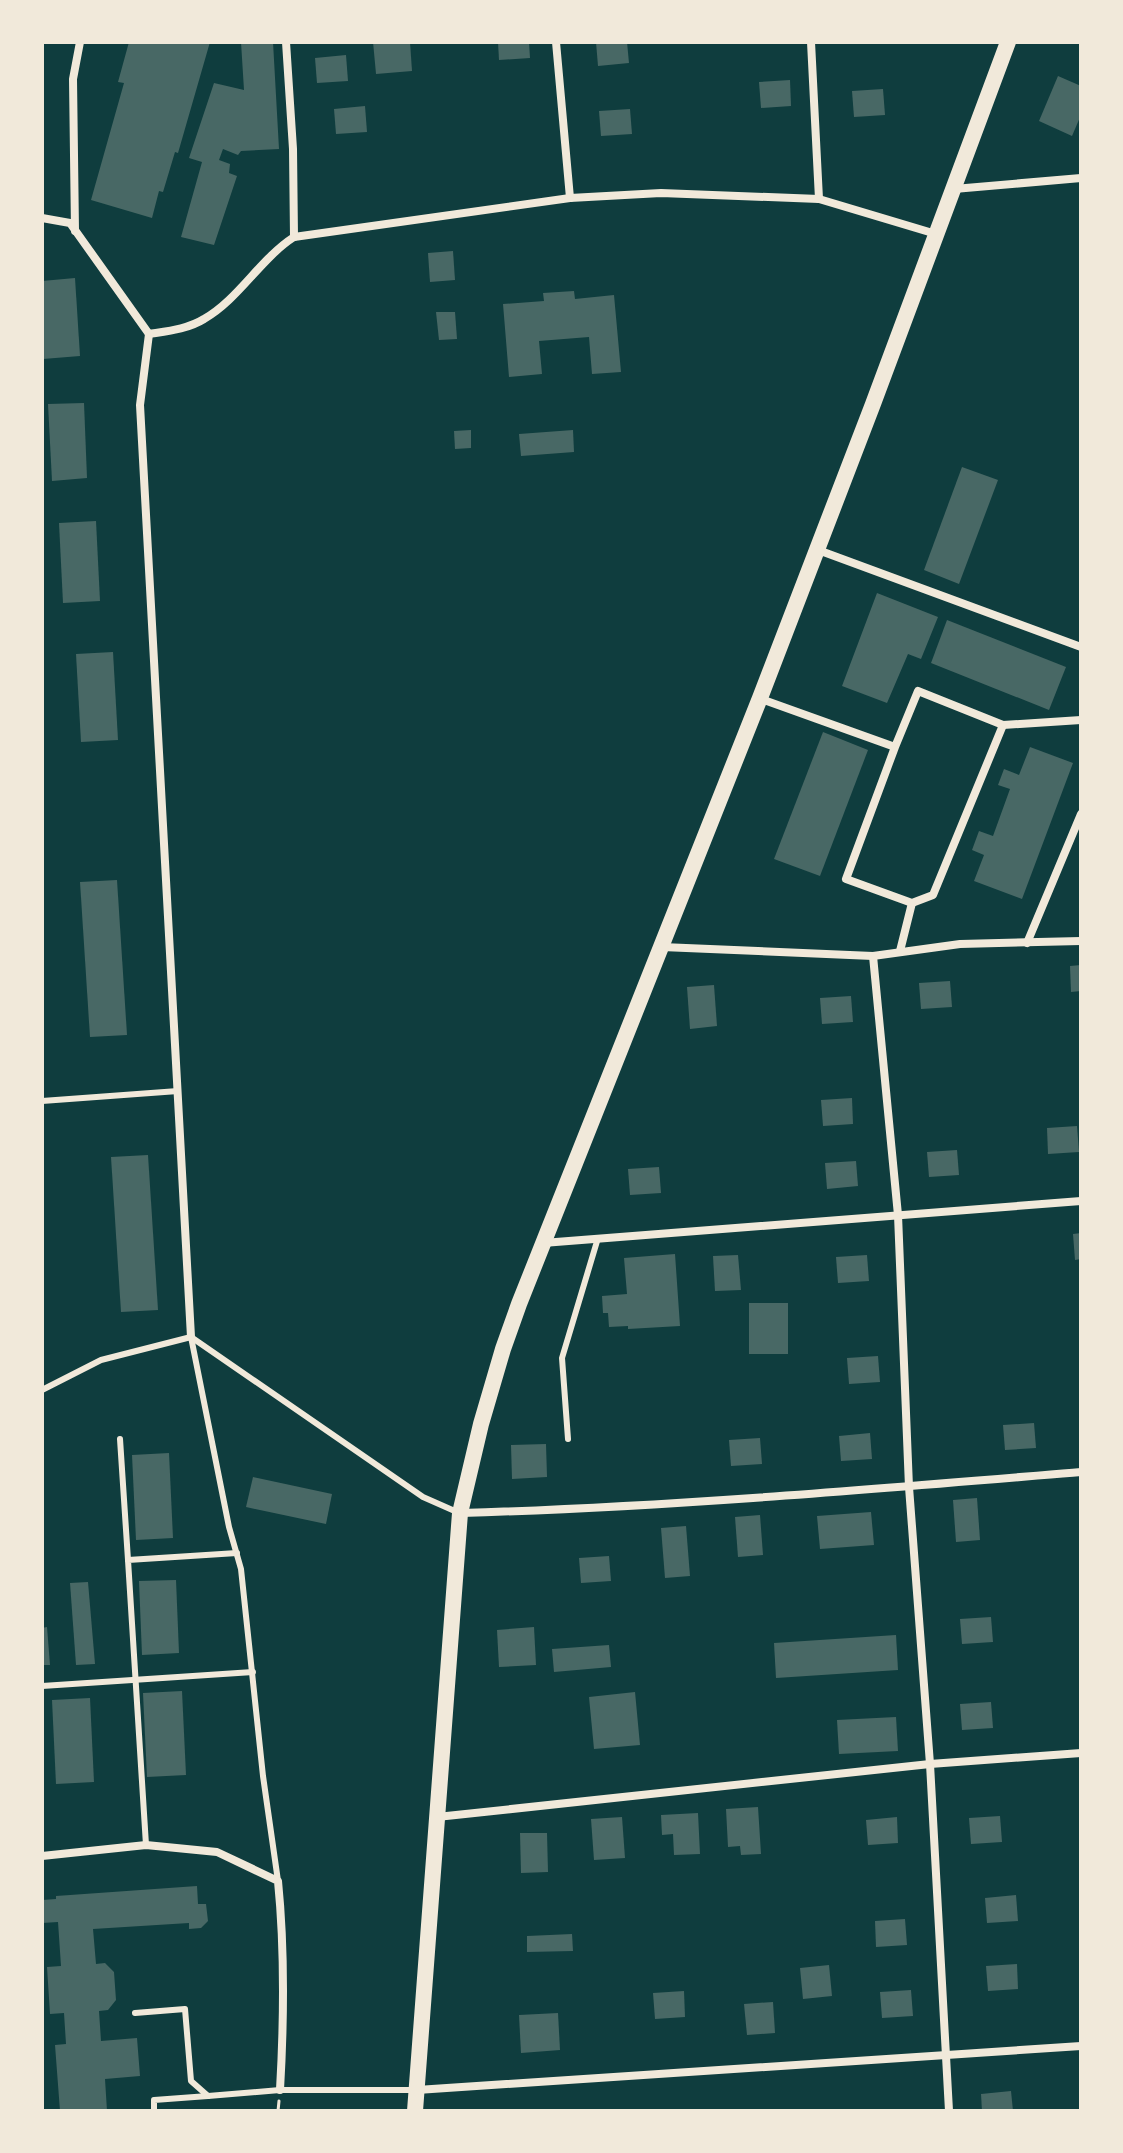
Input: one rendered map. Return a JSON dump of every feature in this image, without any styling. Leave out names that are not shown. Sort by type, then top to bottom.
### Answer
[{"type":"main road","points":[[415,2111],[460,1513],[503,1349],[542,1243],[760,698],[1008,42]]},
{"type":"street","points":[[75,231],[73,79],[80,42]]},
{"type":"street","points":[[286,42],[293,149],[294,237]]},
{"type":"street","points":[[556,42],[570,198]]},
{"type":"street","points":[[811,42],[819,199]]},
{"type":"street","points":[[953,189],[1081,178]]},
{"type":"street","points":[[149,334],[187,327],[205,319],[221,307],[278,247],[294,237],[570,198],[661,193],[819,199],[937,235]]},
{"type":"street","points":[[42,218],[70,223],[149,334],[140,405],[191,1337]]},
{"type":"street","points":[[817,550],[1081,647]]},
{"type":"street","points":[[1003,725],[933,895],[912,903],[846,879],[918,691],[1003,725],[1081,720]]},
{"type":"street","points":[[760,698],[895,747]]},
{"type":"street","points":[[1027,943],[1081,814]]},
{"type":"street","points":[[900,951],[912,903]]},
{"type":"street","points":[[661,947],[873,956],[960,944],[1081,941]]},
{"type":"street","points":[[873,956],[898,1215],[909,1487],[930,1764],[949,2111]]},
{"type":"street","points":[[542,1243],[1081,1201]]},
{"type":"street","points":[[460,1513],[554,1511],[1081,1472]]},
{"type":"street","points":[[437,1817],[930,1764],[1081,1753]]},
{"type":"street","points":[[42,1856],[146,1845],[217,1852],[278,1881],[285,2000],[280,2090]]},
{"type":"street","points":[[417,2090],[1081,2046]]},
{"type":"lane","points":[[42,1101],[178,1091]]},
{"type":"lane","points":[[568,1439],[562,1358],[598,1238]]},
{"type":"lane","points":[[191,1337],[229,1527],[237,1553],[278,1881]]},
{"type":"lane","points":[[42,1390],[101,1360],[191,1337],[423,1497],[460,1513]]},
{"type":"lane","points":[[120,1439],[146,1845]]},
{"type":"lane","points":[[128,1560],[237,1553]]},
{"type":"lane","points":[[42,1686],[253,1672]]},
{"type":"lane","points":[[135,2013],[185,2009],[191,2081],[208,2096]]},
{"type":"lane","points":[[154,2111],[154,2100],[280,2090],[417,2090]]},
{"type":"building","points":[[129,42],[210,42],[178,153],[175,152],[163,192],[159,191],[152,218],[91,200],[124,83],[118,82]]},
{"type":"building","points":[[241,42],[273,42],[279,149],[241,151],[238,155],[223,149],[219,160],[230,164],[229,173],[237,176],[214,245],[181,237],[202,162],[189,158],[214,83],[244,90]]},
{"type":"building","points":[[373,42],[410,42],[412,71],[376,74]]},
{"type":"building","points":[[498,42],[529,42],[530,58],[499,60]]},
{"type":"building","points":[[596,42],[627,42],[629,63],[598,66]]},
{"type":"building","points":[[346,55],[348,81],[317,83],[315,58]]},
{"type":"building","points":[[1058,76],[1081,86],[1081,115],[1072,136],[1039,121]]},
{"type":"building","points":[[790,80],[791,106],[761,108],[759,82]]},
{"type":"building","points":[[883,89],[885,115],[854,117],[852,91]]},
{"type":"building","points":[[365,106],[367,132],[336,134],[334,109]]},
{"type":"building","points":[[630,109],[632,134],[601,136],[599,111]]},
{"type":"building","points":[[453,251],[455,280],[430,282],[428,253]]},
{"type":"building","points":[[75,278],[80,356],[43,359],[42,281]]},
{"type":"building","points":[[574,291],[575,299],[614,295],[621,372],[592,374],[589,337],[539,341],[542,374],[509,377],[503,304],[544,301],[543,293]]},
{"type":"building","points":[[436,312],[455,312],[457,339],[439,340]]},
{"type":"building","points":[[84,403],[87,478],[52,481],[48,404]]},
{"type":"building","points":[[471,430],[471,448],[455,449],[454,431]]},
{"type":"building","points":[[573,430],[574,452],[521,456],[519,434]]},
{"type":"building","points":[[962,467],[998,480],[959,584],[924,570]]},
{"type":"building","points":[[96,521],[100,601],[63,603],[59,523]]},
{"type":"building","points":[[877,593],[938,617],[921,659],[908,654],[887,703],[842,686]]},
{"type":"building","points":[[947,620],[1066,667],[1049,710],[931,663]]},
{"type":"building","points":[[113,652],[118,740],[81,742],[76,654]]},
{"type":"building","points":[[823,732],[868,750],[820,876],[774,859]]},
{"type":"building","points":[[1030,747],[1073,763],[1022,899],[974,881],[984,855],[972,850],[979,831],[993,836],[1010,789],[998,785],[1004,769],[1019,775]]},
{"type":"building","points":[[117,880],[127,1035],[90,1037],[80,882]]},
{"type":"building","points":[[1081,965],[1081,991],[1071,992],[1070,966]]},
{"type":"building","points":[[950,981],[952,1007],[921,1009],[919,983]]},
{"type":"building","points":[[714,985],[717,1026],[690,1029],[687,987]]},
{"type":"building","points":[[851,996],[853,1022],[822,1024],[820,998]]},
{"type":"building","points":[[852,1098],[853,1124],[823,1126],[821,1100]]},
{"type":"building","points":[[1077,1126],[1079,1152],[1048,1154],[1047,1128]]},
{"type":"building","points":[[957,1150],[959,1175],[929,1177],[927,1152]]},
{"type":"building","points":[[148,1155],[158,1310],[121,1312],[111,1157]]},
{"type":"building","points":[[856,1161],[858,1186],[827,1189],[825,1163]]},
{"type":"building","points":[[659,1167],[661,1193],[630,1195],[628,1169]]},
{"type":"building","points":[[1081,1233],[1081,1259],[1075,1260],[1073,1234]]},
{"type":"building","points":[[675,1254],[680,1326],[609,1327],[608,1313],[603,1313],[602,1296],[627,1294],[624,1258]]},
{"type":"building","points":[[738,1255],[741,1290],[715,1291],[713,1256]]},
{"type":"building","points":[[867,1255],[869,1281],[838,1283],[836,1257]]},
{"type":"building","points":[[749,1303],[788,1303],[788,1354],[749,1354]]},
{"type":"building","points":[[878,1356],[880,1382],[849,1384],[847,1358]]},
{"type":"building","points":[[1034,1423],[1036,1448],[1005,1450],[1003,1425]]},
{"type":"building","points":[[870,1433],[872,1459],[841,1461],[839,1436]]},
{"type":"building","points":[[760,1438],[762,1464],[731,1466],[729,1440]]},
{"type":"building","points":[[546,1444],[547,1477],[512,1479],[511,1445]]},
{"type":"building","points":[[169,1453],[173,1538],[136,1540],[132,1455]]},
{"type":"building","points":[[253,1477],[332,1494],[326,1524],[246,1507]]},
{"type":"building","points":[[977,1498],[980,1540],[956,1542],[953,1500]]},
{"type":"building","points":[[871,1512],[874,1545],[820,1549],[817,1516]]},
{"type":"building","points":[[760,1515],[763,1555],[738,1557],[735,1517]]},
{"type":"building","points":[[686,1526],[690,1576],[665,1578],[661,1528]]},
{"type":"building","points":[[609,1556],[611,1581],[581,1583],[579,1558]]},
{"type":"building","points":[[176,1580],[179,1653],[142,1655],[139,1581]]},
{"type":"building","points":[[88,1582],[95,1664],[76,1665],[70,1583]]},
{"type":"building","points":[[991,1617],[993,1642],[962,1644],[960,1619]]},
{"type":"building","points":[[47,1627],[50,1665],[42,1665],[42,1628]]},
{"type":"building","points":[[534,1627],[536,1665],[499,1667],[497,1630]]},
{"type":"building","points":[[896,1635],[898,1670],[776,1678],[774,1643]]},
{"type":"building","points":[[609,1645],[611,1667],[554,1672],[552,1649]]},
{"type":"building","points":[[182,1691],[186,1775],[147,1777],[143,1693]]},
{"type":"building","points":[[635,1692],[640,1745],[594,1749],[589,1697]]},
{"type":"building","points":[[90,1698],[94,1782],[56,1784],[52,1700]]},
{"type":"building","points":[[991,1702],[993,1728],[962,1730],[960,1704]]},
{"type":"building","points":[[896,1717],[898,1751],[839,1754],[837,1720]]},
{"type":"building","points":[[758,1807],[761,1854],[741,1855],[740,1846],[728,1847],[726,1809]]},
{"type":"building","points":[[698,1813],[700,1854],[674,1855],[673,1834],[662,1835],[661,1815]]},
{"type":"building","points":[[1000,1816],[1002,1842],[971,1844],[969,1818]]},
{"type":"building","points":[[622,1817],[625,1858],[594,1860],[591,1819]]},
{"type":"building","points":[[897,1817],[898,1843],[868,1845],[866,1820]]},
{"type":"building","points":[[520,1833],[547,1833],[548,1872],[521,1873]]},
{"type":"building","points":[[197,1886],[198,1904],[206,1904],[208,1921],[201,1928],[189,1929],[189,1923],[93,1929],[96,1964],[105,1963],[114,1972],[116,2000],[108,2010],[99,2011],[101,2041],[137,2038],[140,2076],[105,2079],[107,2111],[60,2111],[55,2045],[66,2044],[64,2013],[50,2014],[47,1967],[61,1966],[58,1922],[42,1923],[42,1900],[56,1899],[56,1896]]},
{"type":"building","points":[[1016,1895],[1018,1921],[987,1923],[985,1898]]},
{"type":"building","points":[[905,1919],[907,1945],[876,1947],[875,1921]]},
{"type":"building","points":[[572,1934],[573,1951],[527,1952],[527,1936]]},
{"type":"building","points":[[1017,1964],[1018,1989],[988,1991],[986,1966]]},
{"type":"building","points":[[829,1965],[832,1996],[803,1999],[800,1968]]},
{"type":"building","points":[[911,1990],[913,2016],[882,2018],[880,1992]]},
{"type":"building","points":[[684,1991],[685,2017],[655,2019],[653,1993]]},
{"type":"building","points":[[773,2002],[775,2033],[747,2035],[744,2004]]},
{"type":"building","points":[[558,2013],[560,2050],[521,2053],[519,2015]]},
{"type":"building","points":[[1011,2091],[1013,2111],[982,2111],[981,2094]]}]
